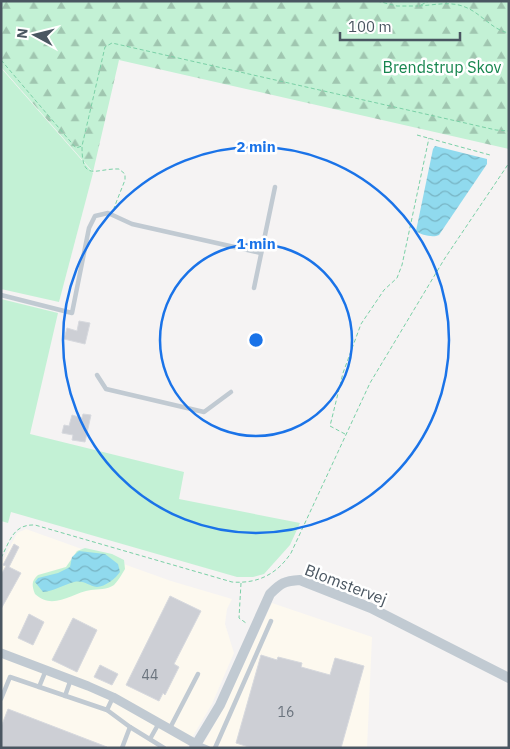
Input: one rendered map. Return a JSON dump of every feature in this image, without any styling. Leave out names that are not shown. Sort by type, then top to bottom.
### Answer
[{"type":"street","name":"Blomstervej","points":[[195,746],[220,705],[270,594],[280,584],[287,581],[300,580],[371,608],[509,678]]},
{"type":"street","points":[[1,653],[112,697],[170,728],[195,746]]},
{"type":"lane","points":[[254,288],[275,187]]},
{"type":"lane","points":[[1,295],[72,313],[89,228],[95,216],[108,213],[132,224],[261,253]]},
{"type":"lane","points":[[97,375],[106,389],[204,412],[231,392]]},
{"type":"lane","points":[[215,748],[271,622]]},
{"type":"lane","points":[[39,687],[46,670]]},
{"type":"lane","points":[[170,728],[198,674]]},
{"type":"lane","points":[[1,699],[10,677],[107,710],[164,748]]},
{"type":"lane","points":[[64,696],[71,680]]},
{"type":"lane","points":[[107,710],[112,697]]},
{"type":"lane","points":[[150,739],[159,722]]},
{"type":"lane","points":[[122,748],[130,727]]},
{"type":"lane","points":[[195,746],[208,748]]},
{"type":"path","points":[[377,1],[397,6],[457,4],[467,7],[501,31],[509,33]]},
{"type":"path","points":[[419,6],[429,1]]},
{"type":"path","points":[[108,213],[113,210],[118,199],[125,180],[125,174],[120,169],[93,172],[88,170],[84,164],[82,146],[105,47],[112,43],[496,130],[509,131]]},
{"type":"path","points":[[1,60],[76,148],[82,146]]},
{"type":"path","points":[[417,136],[490,155]]},
{"type":"path","points":[[346,435],[330,426],[343,373],[361,324],[384,290],[397,278],[402,265],[429,138]]},
{"type":"path","points":[[1,558],[15,532],[21,526],[35,524],[232,582],[260,580],[274,573],[284,564],[291,553],[366,391],[445,258],[509,163]]},
{"type":"path","points":[[241,582],[239,618],[255,626]]},
{"type":"shaded area","points":[[26,529],[171,581],[232,599],[227,609],[225,624],[234,653],[212,704],[186,748],[1,748],[1,564],[17,533]]},
{"type":"shaded area","points":[[272,603],[372,637],[367,748],[201,748],[224,707]]},
{"type":"green space","name":"Brendstrup Skov","points":[[1,1],[509,1],[509,149],[119,60],[93,172],[1,67]]},
{"type":"green space","points":[[1,68],[93,173],[59,302],[1,289]]},
{"type":"green space","points":[[1,299],[58,313],[30,434],[184,472],[179,499],[300,523],[290,545],[264,574],[253,577],[237,577],[11,512],[8,523],[1,521]]},
{"type":"green space","points":[[85,548],[112,554],[124,560],[125,569],[114,585],[105,589],[91,590],[55,601],[42,599],[35,594],[33,584],[34,579],[38,575],[66,567],[77,551]]},
{"type":"water","points":[[435,146],[487,159],[487,164],[439,235],[430,236],[416,231]]},
{"type":"water","points":[[79,551],[105,554],[118,564],[120,572],[110,582],[100,587],[84,582],[74,582],[43,592],[35,582],[38,578],[58,573],[70,567],[72,557]]},
{"type":"building","points":[[79,321],[90,323],[85,344],[64,339],[67,328],[77,331]]},
{"type":"building","points":[[83,414],[91,415],[85,442],[72,440],[73,435],[62,433],[64,425],[69,426],[72,415],[82,418]]},
{"type":"building","points":[[14,544],[19,547],[9,567],[21,573],[1,609],[1,575],[6,566],[3,565]]},
{"type":"building","points":[[170,596],[201,611],[174,664],[179,667],[165,695],[163,693],[159,701],[126,685]]},
{"type":"building","points":[[29,614],[44,622],[33,645],[18,638]]},
{"type":"building","points":[[73,618],[97,630],[77,672],[52,660]]},
{"type":"building","points":[[261,655],[277,660],[278,657],[302,663],[301,667],[330,675],[335,658],[364,666],[341,748],[252,748],[236,743]]},
{"type":"building","points":[[100,665],[118,674],[112,685],[94,677]]},
{"type":"building","points":[[8,709],[107,748],[1,748],[1,727]]}]
